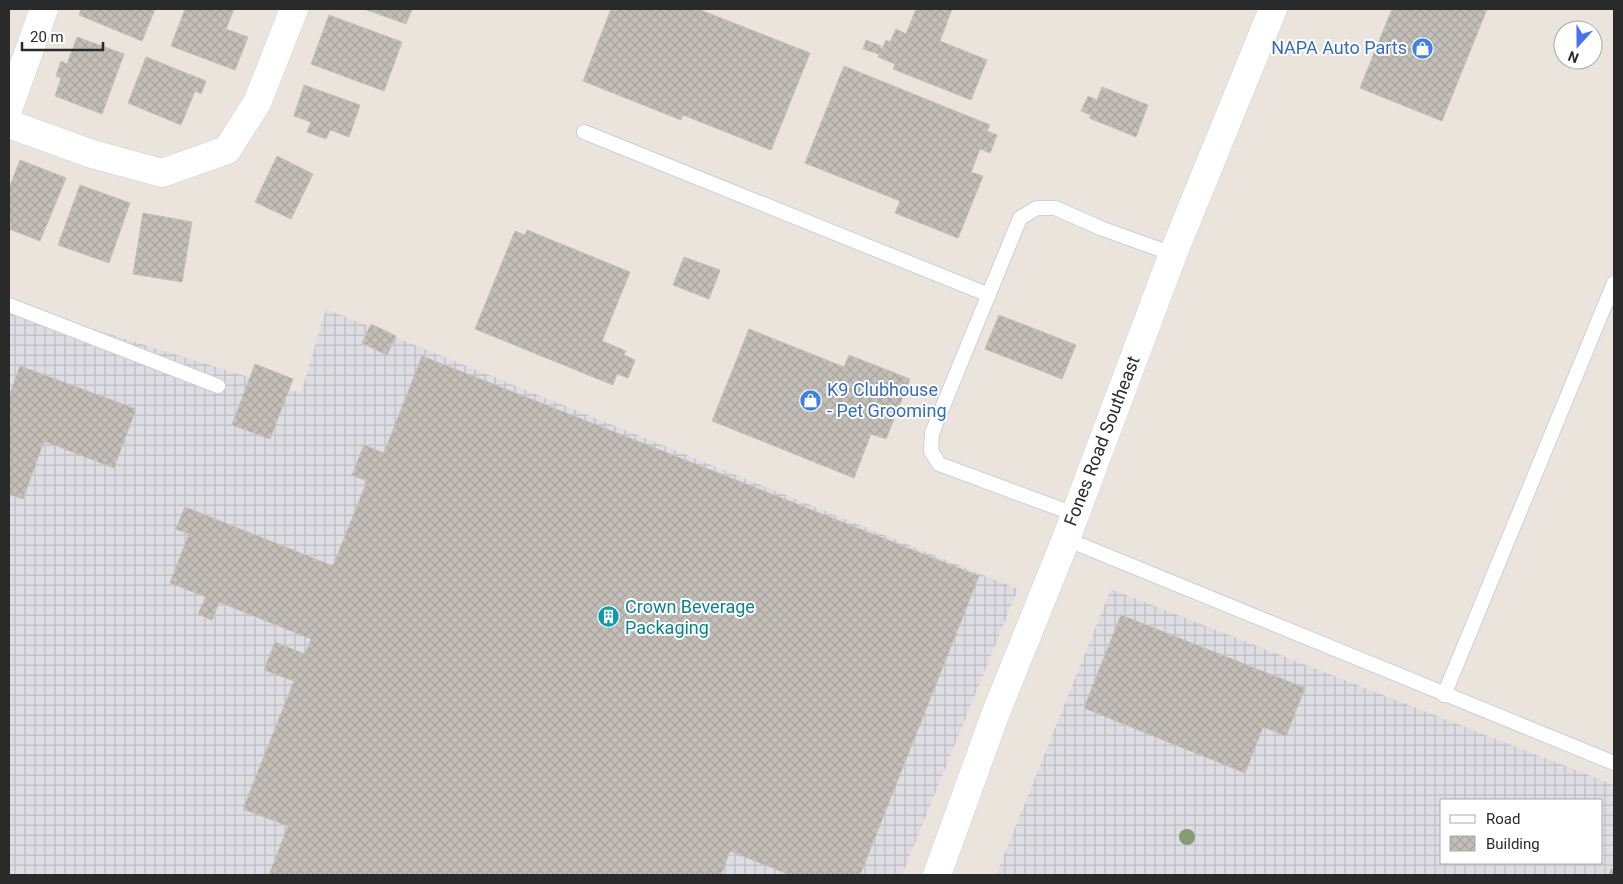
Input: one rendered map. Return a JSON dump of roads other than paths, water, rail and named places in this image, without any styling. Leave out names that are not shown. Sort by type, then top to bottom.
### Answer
[{"type":"street","points":[[9,108],[44,9]]},
{"type":"street","points":[[9,124],[92,154],[162,173],[227,150],[257,103],[294,9]]},
{"type":"street","name":"Fones Road Southeast","points":[[937,875],[995,715],[1070,526],[1173,254],[1273,9]]},
{"type":"lane","points":[[584,132],[989,295]]},
{"type":"lane","points":[[1173,254],[1103,229],[1055,208],[1037,208],[1020,218],[932,433],[931,451],[939,464],[1070,526],[1444,695],[1614,763]]},
{"type":"lane","points":[[1444,695],[1614,283]]},
{"type":"lane","points":[[9,304],[218,386]]},
{"type":"place","name":"NAPA Auto Parts","points":[[1423,48]]},
{"type":"place","name":"K9 Clubhouse - Pet Grooming","points":[[811,400]]},
{"type":"place","name":"Crown Beverage Packaging","points":[[609,617]]}]
